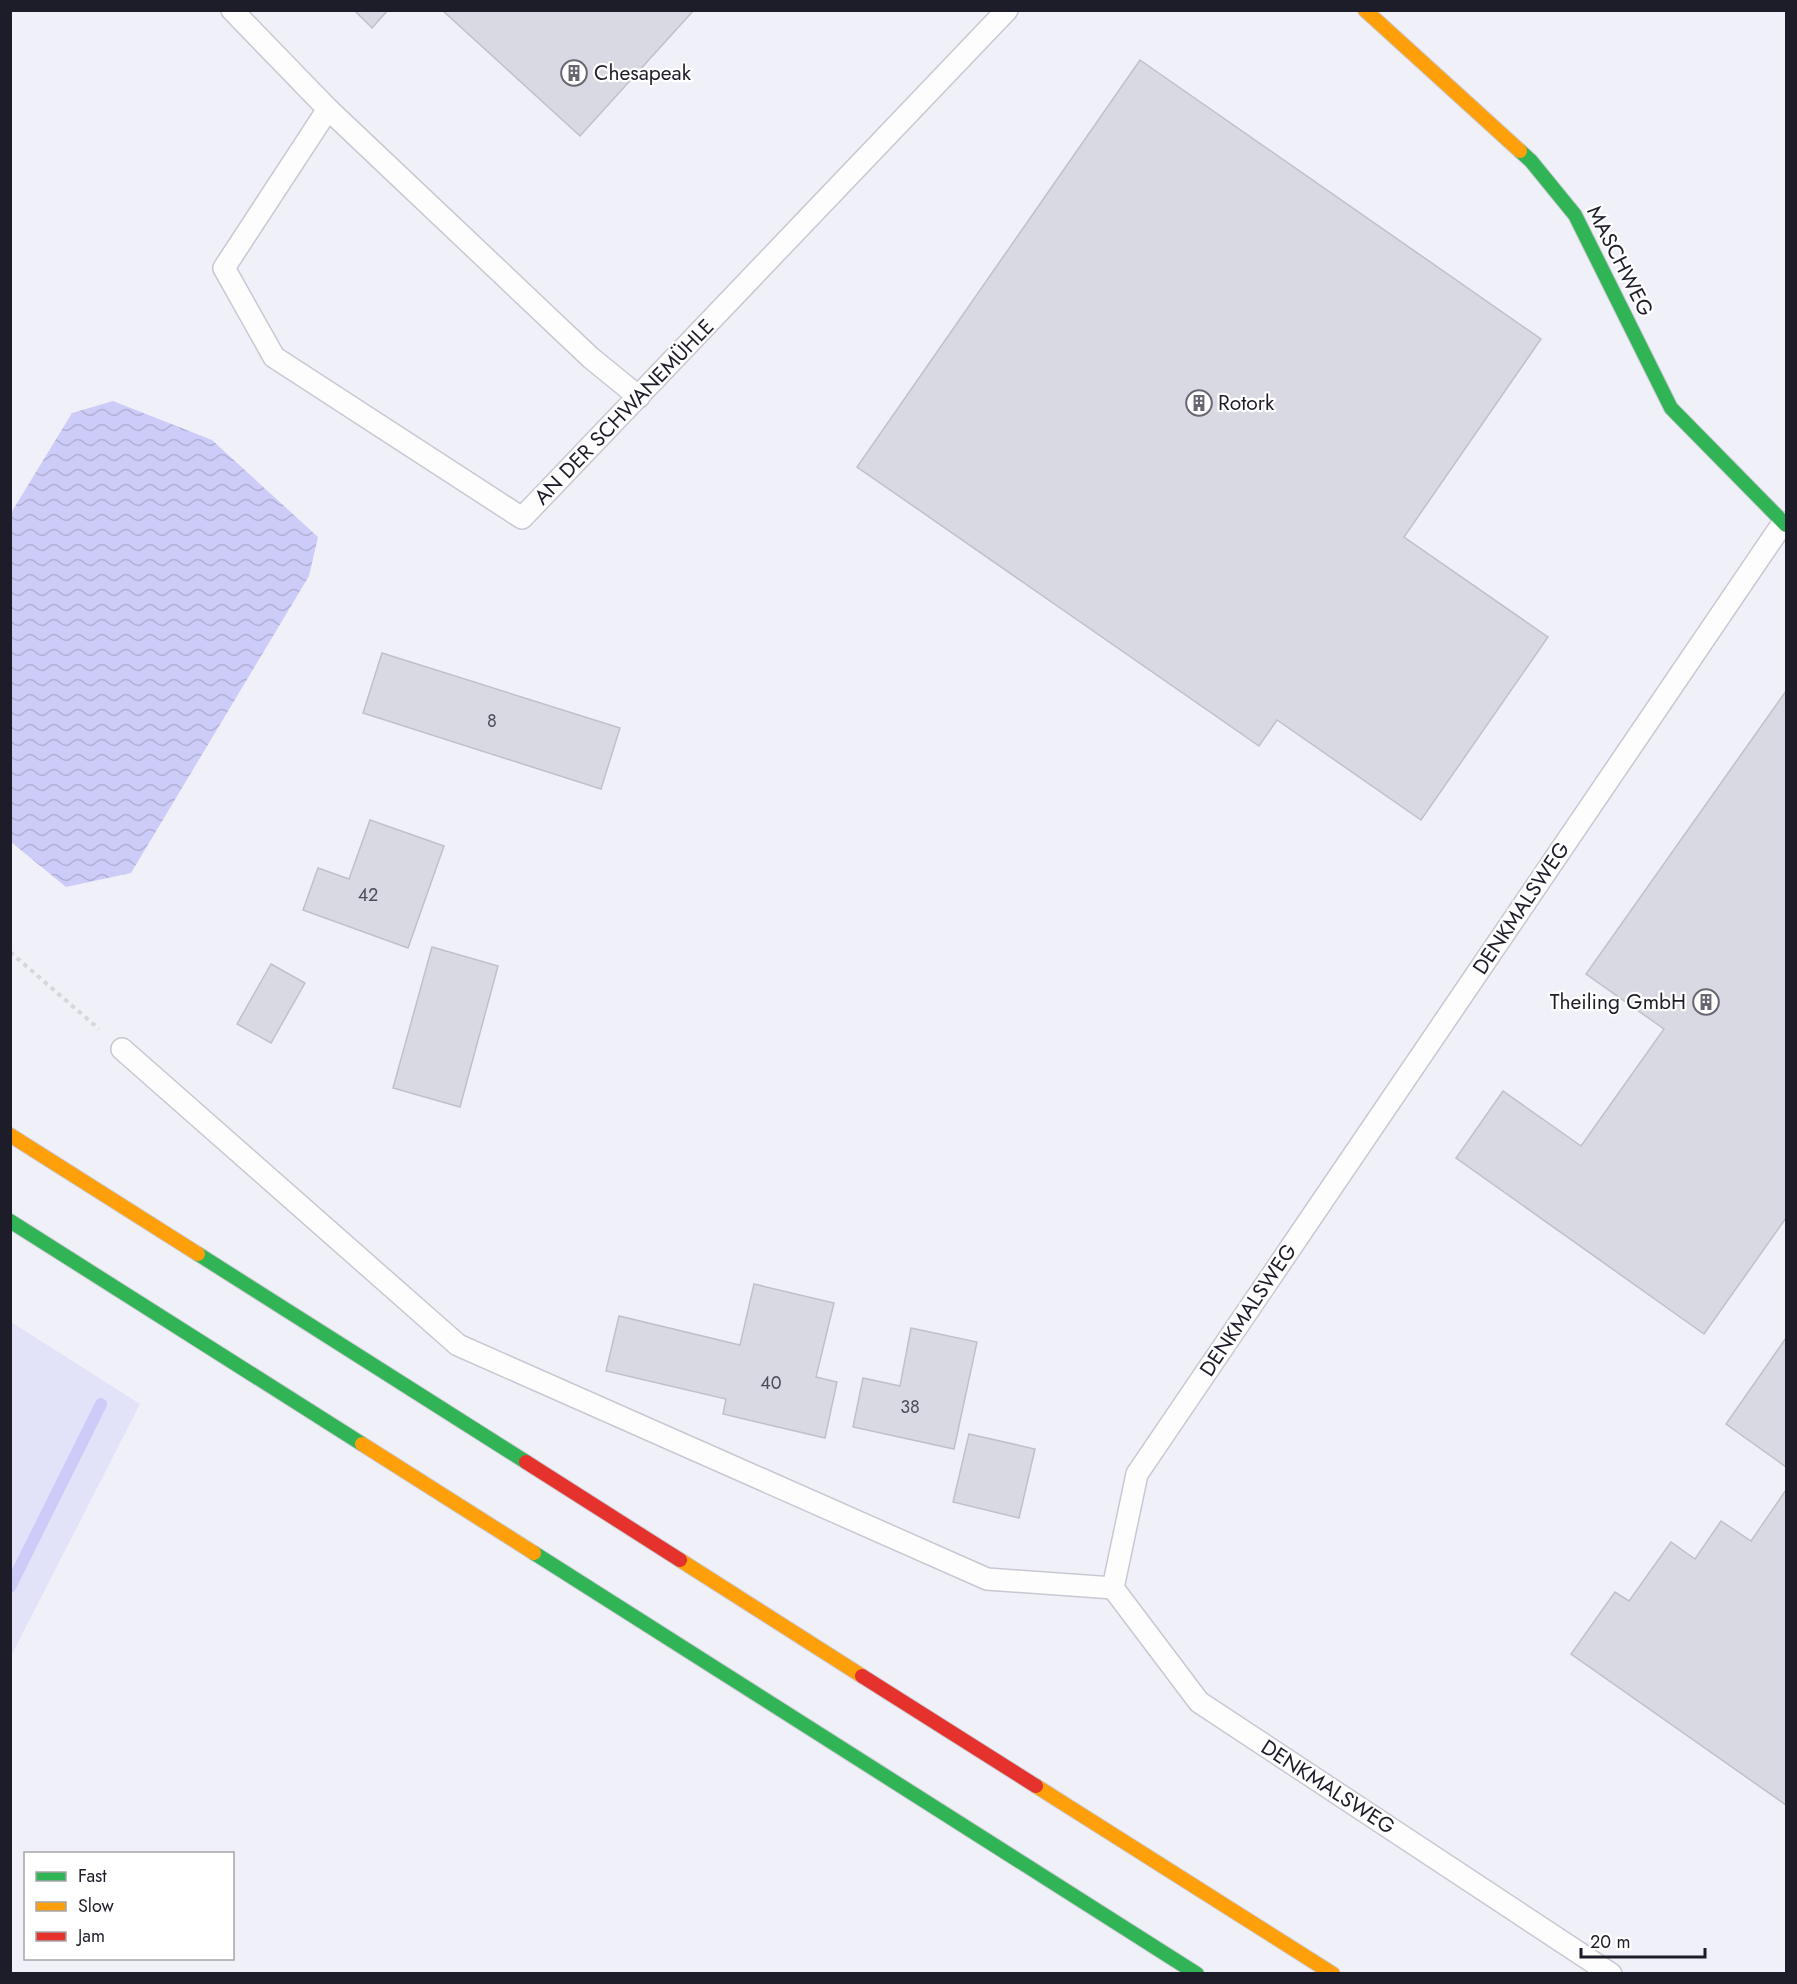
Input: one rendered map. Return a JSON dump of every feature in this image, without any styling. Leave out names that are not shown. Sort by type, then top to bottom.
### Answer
[{"type":"main road","name":"MASCHWEG","points":[[1365,10],[1531,161],[1575,215],[1671,408],[1785,524]]},
{"type":"main road","points":[[10,1135],[1333,1974]]},
{"type":"main road","points":[[10,1221],[1197,1974]]},
{"type":"lane","points":[[232,10],[328,110],[591,358],[639,397]]},
{"type":"lane","name":"AN DER SCHWANEMÜHLE","points":[[328,110],[224,267],[274,357],[522,518],[1007,10]]},
{"type":"lane","name":"DENKMALSWEG","points":[[1611,1974],[1199,1702],[1113,1588],[1137,1474],[1785,524]]},
{"type":"lane","points":[[122,1049],[458,1346],[987,1579],[1113,1588]]},
{"type":"path","points":[[10,952],[122,1049]]},
{"type":"shaded area","points":[[11,1322],[140,1404],[11,1656]]},
{"type":"water","points":[[113,401],[212,440],[318,537],[309,576],[131,873],[66,887],[11,842],[11,513],[72,413]]},
{"type":"building","points":[[354,10],[388,10],[372,28]]},
{"type":"building","name":"Chesapeak","points":[[442,10],[694,10],[580,136]]},
{"type":"building","name":"Rotork","points":[[1140,60],[1541,339],[1404,537],[1548,637],[1421,820],[1277,720],[1259,746],[857,467]]},
{"type":"building","points":[[382,653],[620,728],[601,789],[363,713]]},
{"type":"building","name":"Theiling GmbH","points":[[1786,691],[1786,1218],[1704,1334],[1456,1158],[1503,1091],[1581,1146],[1664,1029],[1586,974]]},
{"type":"building","points":[[370,820],[444,846],[408,948],[303,910],[318,868],[349,879]]},
{"type":"building","points":[[432,947],[498,966],[460,1107],[393,1088]]},
{"type":"building","points":[[271,964],[305,983],[271,1043],[237,1024]]},
{"type":"building","points":[[754,1284],[834,1303],[816,1377],[837,1382],[825,1438],[723,1414],[726,1399],[606,1371],[619,1316],[740,1345]]},
{"type":"building","points":[[911,1328],[977,1342],[954,1449],[853,1427],[863,1378],[900,1386]]},
{"type":"building","points":[[1786,1338],[1786,1467],[1726,1424]]},
{"type":"building","points":[[969,1434],[1035,1449],[1019,1518],[953,1502]]},
{"type":"building","points":[[1786,1490],[1786,1805],[1571,1654],[1615,1592],[1629,1601],[1671,1542],[1695,1559],[1721,1521],[1751,1541]]},
{"type":"waterway","points":[[10,1587],[101,1404]]},
{"type":"traffic: fast","points":[[1520,151],[1531,161],[1575,215],[1671,408],[1786,525]]},
{"type":"traffic: fast","points":[[10,1221],[362,1444]]},
{"type":"traffic: fast","points":[[198,1254],[526,1462]]},
{"type":"traffic: fast","points":[[534,1553],[1197,1974]]},
{"type":"traffic: slow","points":[[1365,10],[1520,151]]},
{"type":"traffic: slow","points":[[10,1135],[198,1254]]},
{"type":"traffic: slow","points":[[362,1444],[534,1553]]},
{"type":"traffic: slow","points":[[680,1560],[862,1676]]},
{"type":"traffic: slow","points":[[1036,1786],[1333,1974]]},
{"type":"traffic: jam","points":[[526,1462],[680,1560]]},
{"type":"traffic: jam","points":[[862,1676],[1036,1786]]},
{"type":"place","name":"Chesapeak","points":[[574,73]]},
{"type":"place","name":"Rotork","points":[[1199,403]]},
{"type":"place","name":"Theiling GmbH","points":[[1706,1002]]}]
